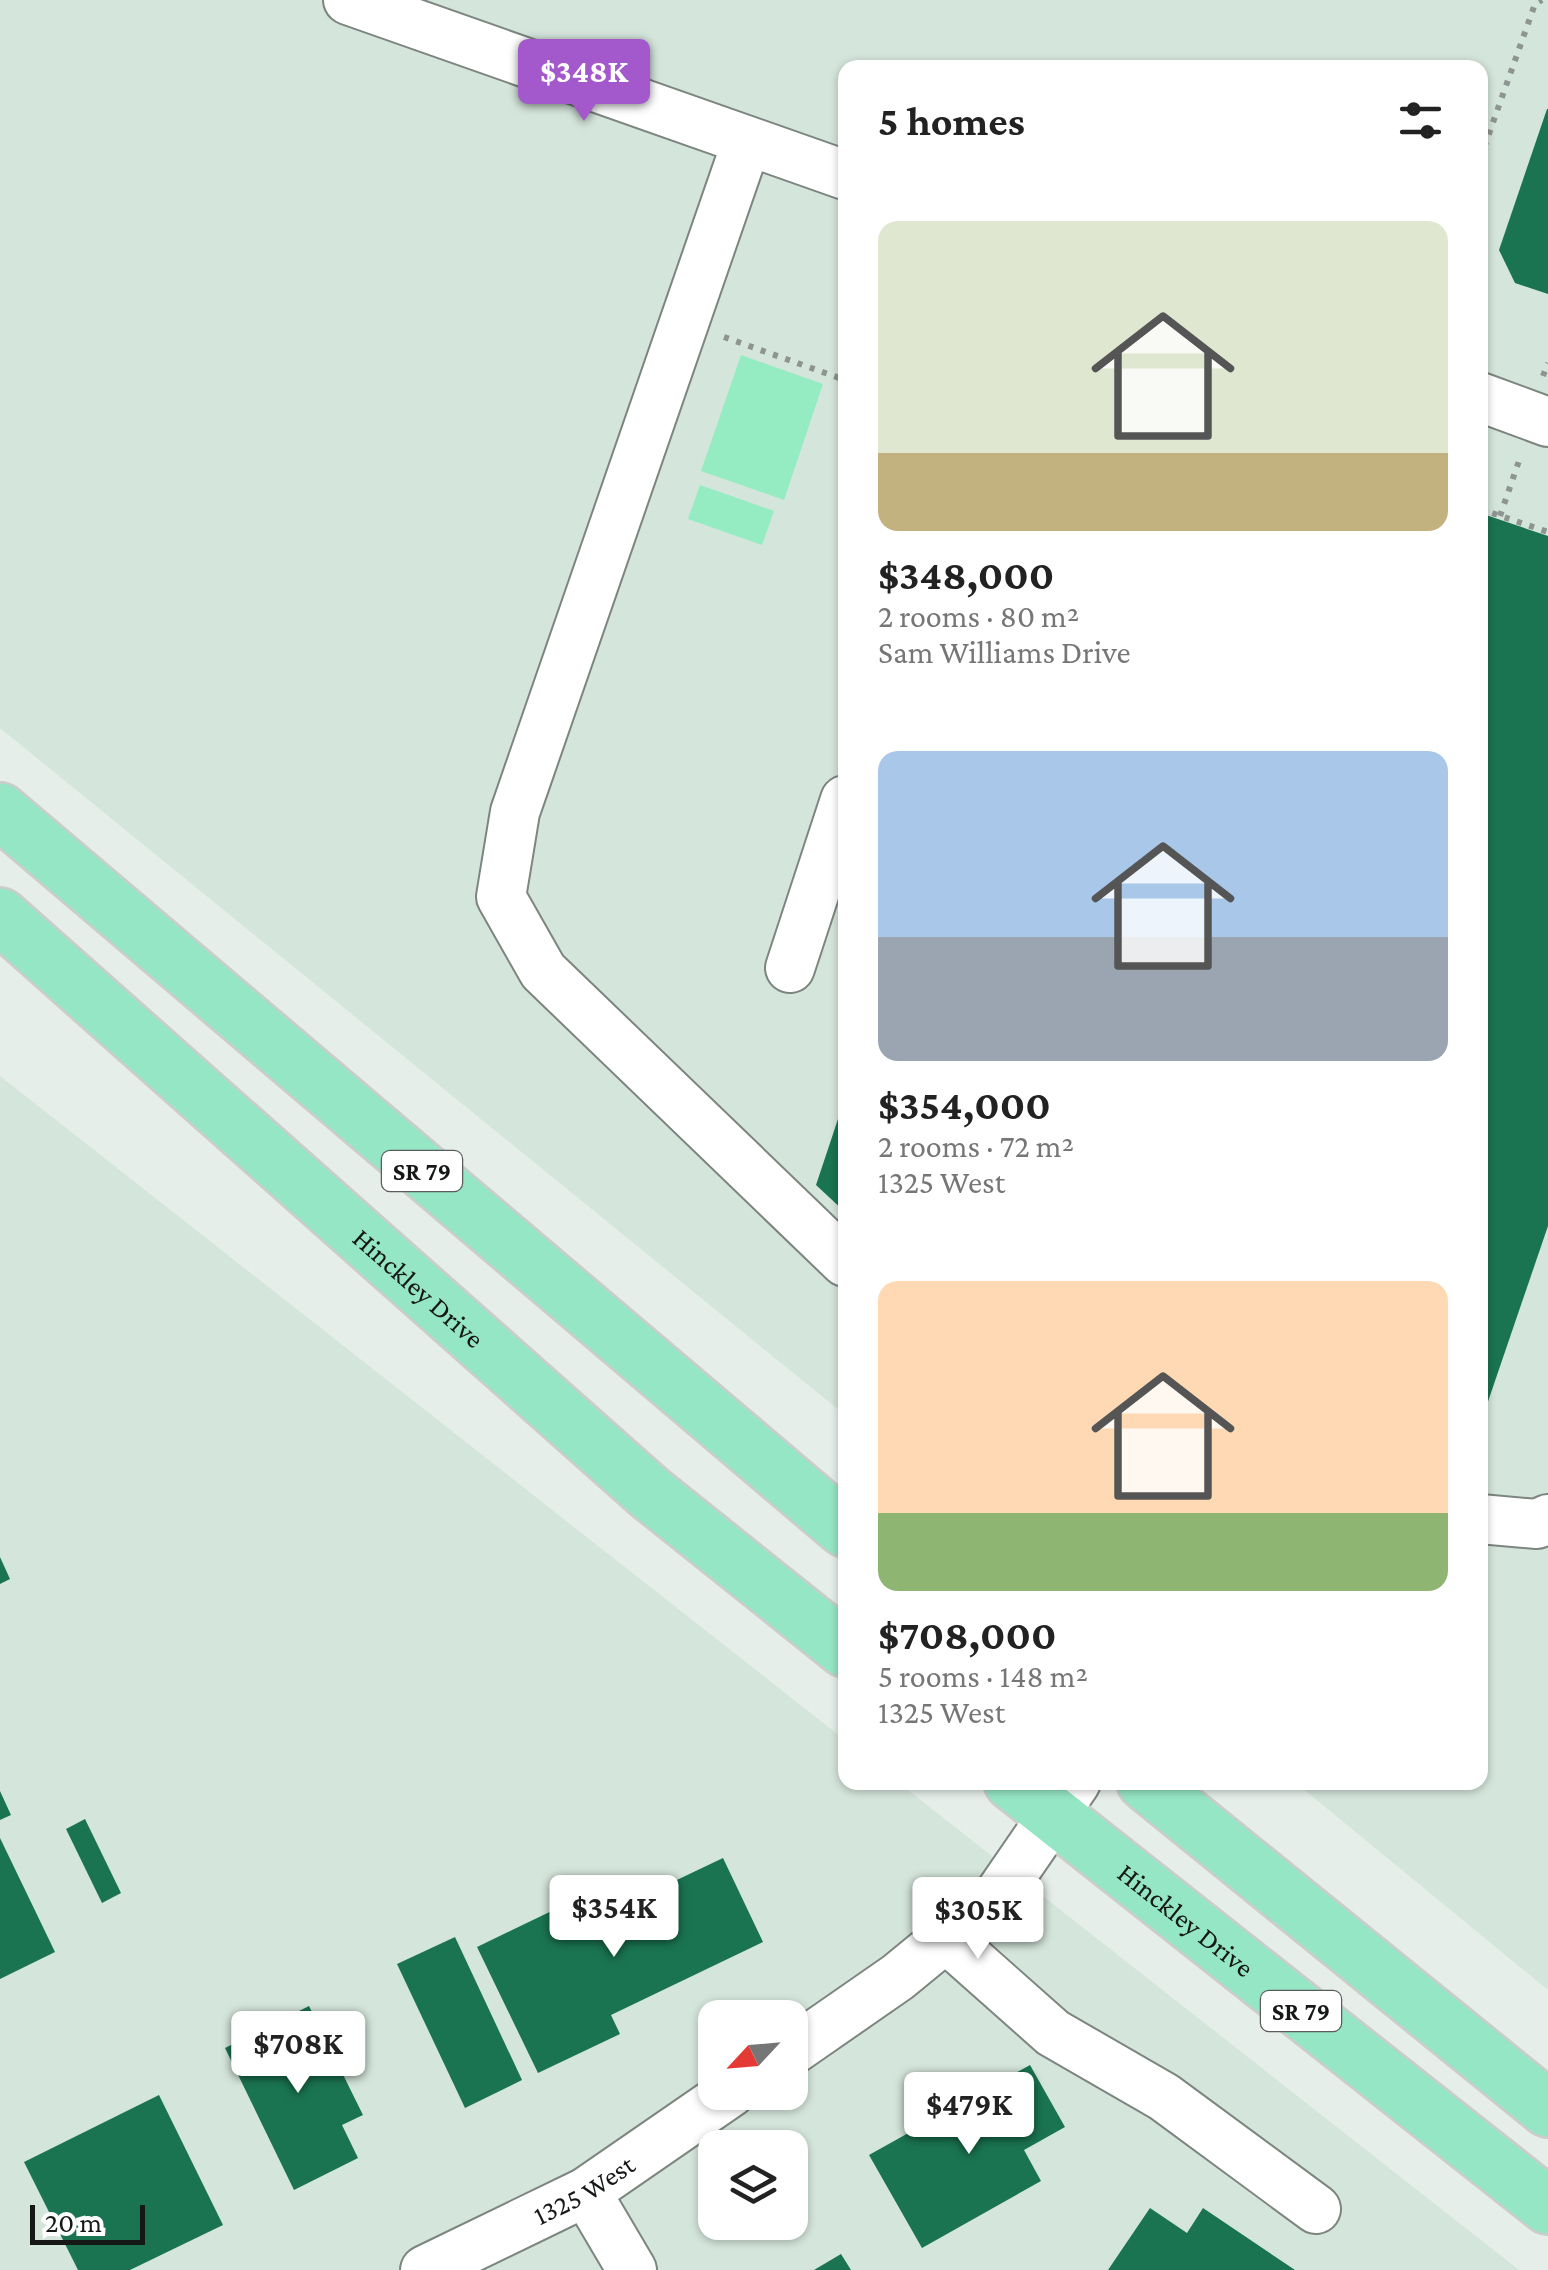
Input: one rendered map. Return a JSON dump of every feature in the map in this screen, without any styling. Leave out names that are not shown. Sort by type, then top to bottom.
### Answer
[{"type":"main road","name":"SR 79","points":[[0,811],[838,1523]]},
{"type":"main road","name":"Hinckley Drive","points":[[0,916],[620,1466],[838,1643]]},
{"type":"main road","name":"SR 79","points":[[1154,1790],[1548,2109]]},
{"type":"main road","name":"Hinckley Drive","points":[[1047,1794],[1548,2206]]},
{"type":"street","points":[[348,0],[838,172]]},
{"type":"street","points":[[747,140],[515,812],[501,897],[543,971],[838,1255]]},
{"type":"street","points":[[1488,400],[1537,418]]},
{"type":"street","points":[[790,968],[838,821]]},
{"type":"street","points":[[1488,1520],[1537,1524],[1548,1519]]},
{"type":"street","points":[[808,2039],[946,1938],[999,1894],[1047,1794]]},
{"type":"street","points":[[946,1938],[1053,2033],[1164,2097],[1316,2209]]},
{"type":"street","name":"1325 West","points":[[425,2270],[586,2192],[705,2110]]},
{"type":"street","points":[[586,2192],[632,2270]]},
{"type":"path","points":[[1488,136],[1535,4],[1542,0]]},
{"type":"path","points":[[684,323],[838,378]]},
{"type":"path","points":[[1500,516],[1537,418],[1548,363]]},
{"type":"path","points":[[1488,512],[1548,532]]},
{"type":"shaded area","points":[[0,0],[1548,0],[1548,1990],[1305,1790],[1488,1790],[1488,60],[838,60],[838,1409],[0,728]]},
{"type":"shaded area","points":[[0,1076],[838,1734],[838,1790],[908,1790],[1519,2270],[0,2270]]},
{"type":"green space","points":[[741,355],[823,384],[784,500],[701,471]]},
{"type":"green space","points":[[700,485],[774,511],[762,545],[688,519]]},
{"type":"building","points":[[1547,109],[1548,294],[1515,283],[1499,250]]},
{"type":"building","points":[[1488,516],[1548,536],[1548,1226],[1488,1402]]},
{"type":"building","points":[[838,1119],[838,1205],[816,1185]]},
{"type":"building","points":[[0,1557],[10,1579],[0,1584]]},
{"type":"building","points":[[0,1791],[11,1815],[0,1820]]},
{"type":"building","points":[[85,1819],[121,1893],[102,1903],[66,1829]]},
{"type":"building","points":[[0,1838],[55,1952],[0,1979]]},
{"type":"building","points":[[723,1858],[763,1942],[611,2015],[620,2034],[538,2073],[477,1947],[562,1906],[574,1929]]},
{"type":"building","points":[[455,1937],[522,2080],[465,2108],[397,1964]]},
{"type":"building","points":[[309,2006],[363,2115],[342,2125],[358,2158],[294,2190],[225,2048]]},
{"type":"building","points":[[1030,2065],[1065,2127],[1024,2150],[1041,2181],[922,2248],[869,2155]]},
{"type":"building","points":[[159,2095],[223,2225],[130,2270],[78,2270],[24,2162]]},
{"type":"building","points":[[1150,2208],[1187,2233],[1203,2208],[1295,2270],[1108,2270]]},
{"type":"building","points":[[841,2254],[851,2270],[814,2270]]}]
